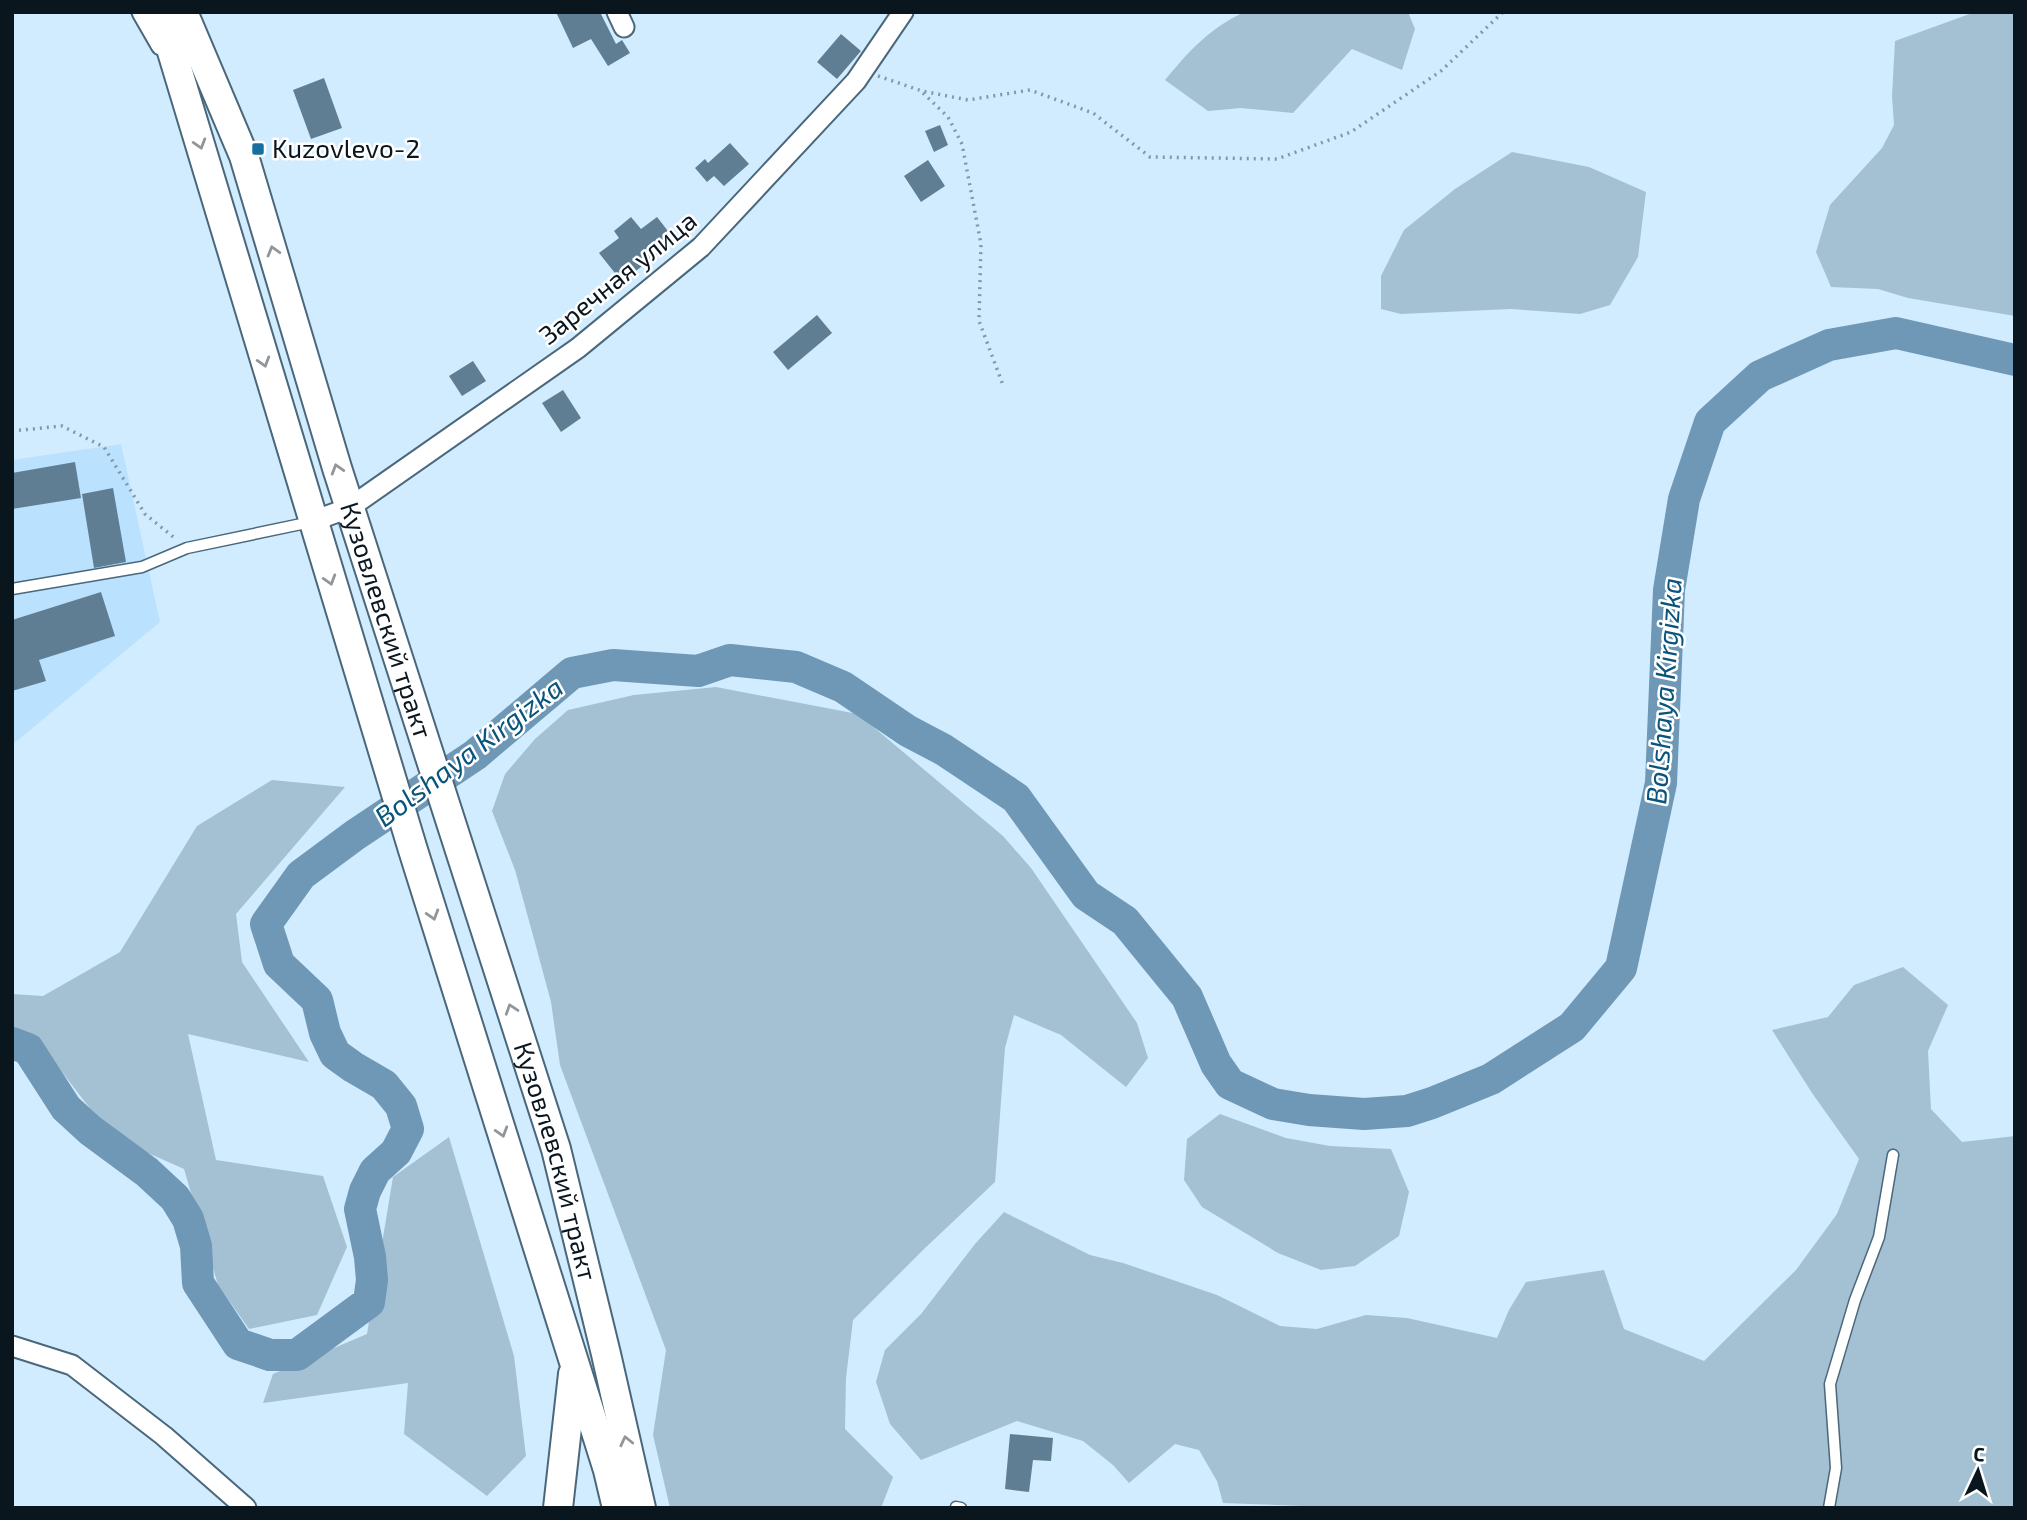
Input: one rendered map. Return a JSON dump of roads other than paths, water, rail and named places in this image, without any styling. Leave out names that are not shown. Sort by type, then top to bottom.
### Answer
[{"type":"main road","name":"Кузовлевский тракт","points":[[160,12],[379,740],[574,1360],[617,1508]]},
{"type":"main road","name":"Кузовлевский тракт","points":[[183,12],[244,156],[349,508],[556,1149],[641,1508]]},
{"type":"main road","name":"Кузовлевский тракт","points":[[558,1508],[574,1360]]},
{"type":"street","points":[[142,12],[180,78]]},
{"type":"street","name":"Заречная улица","points":[[313,522],[349,508],[578,348],[701,247],[775,171],[863,71],[903,12]]},
{"type":"street","points":[[12,1346],[72,1365],[164,1436],[246,1508]]},
{"type":"lane","points":[[12,589],[142,567],[187,548],[313,522]]},
{"type":"lane","points":[[1829,1508],[1836,1468],[1830,1384],[1855,1300],[1879,1237],[1893,1155]]},
{"type":"lane","points":[[956,1507],[961,1508]]},
{"type":"waterway","name":"Bolshaya Kirgizka","points":[[12,1043],[28,1049],[66,1108],[90,1130],[147,1172],[175,1198],[188,1219],[196,1246],[198,1283],[238,1344],[270,1355],[297,1355],[369,1302],[372,1280],[370,1257],[360,1209],[375,1171],[396,1152],[408,1129],[401,1106],[384,1085],[335,1054],[325,1033],[317,1000],[279,964],[266,924],[301,875],[355,835],[475,755],[572,673],[613,665],[698,671],[730,660],[796,667],[843,687],[1016,798],[1086,895],[1125,921],[1187,997],[1216,1064],[1230,1084],[1273,1104],[1309,1110],[1364,1114],[1407,1111],[1432,1103],[1491,1079],[1572,1027],[1621,968],[1661,783],[1669,590],[1684,499],[1710,422],[1760,376],[1829,345],[1896,333],[2015,360]]},
{"type":"place","name":"Kuzovlevo-2","points":[[258,149]]}]
